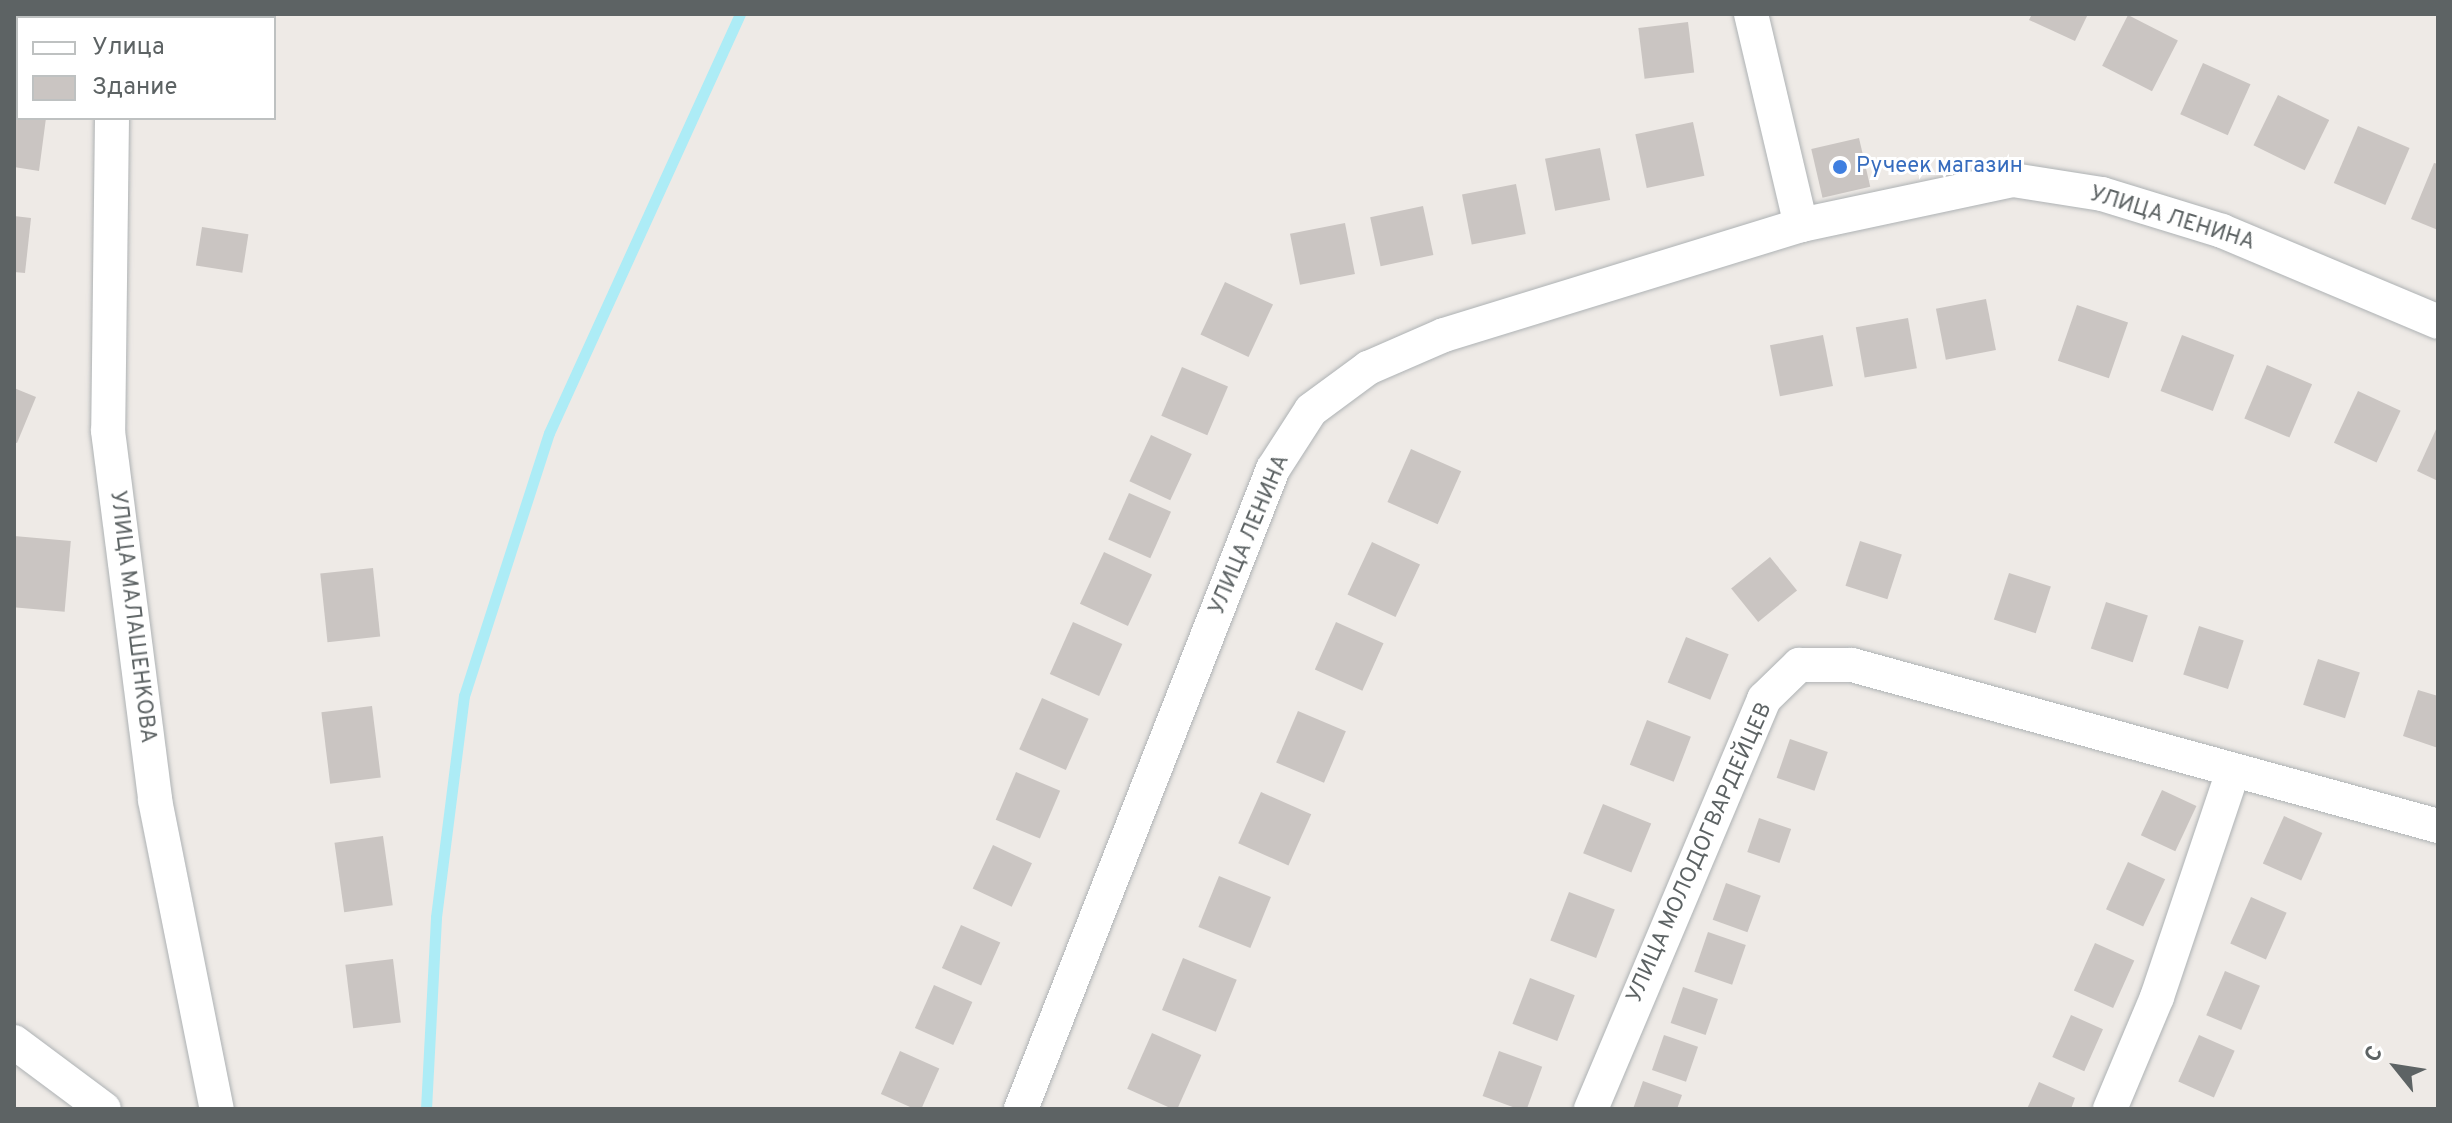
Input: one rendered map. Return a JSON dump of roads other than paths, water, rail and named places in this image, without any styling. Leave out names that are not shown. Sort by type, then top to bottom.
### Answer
[{"type":"street","points":[[1751,14],[1801,225]]},
{"type":"street","name":"УЛИЦА МАЛАШЕНКОВА","points":[[112,120],[108,431],[155,800],[217,1109]]},
{"type":"street","name":"УЛИЦА ЛЕНИНА","points":[[1021,1109],[1273,469],[1311,410],[1368,368],[1444,335],[1801,225],[2013,180],[2102,194],[2222,231],[2438,322]]},
{"type":"street","name":"УЛИЦА МОЛОДОГВАРДЕЙЦЕВ","points":[[1591,1109],[1764,699],[1799,665],[1852,665],[2438,826]]},
{"type":"street","points":[[2110,1109],[2233,771]]},
{"type":"street","points":[[14,1042],[104,1109]]},
{"type":"waterway","points":[[426,1109],[436,917],[464,696],[549,433],[740,14]]},
{"type":"place","name":"Ручеек магазин","points":[[1840,167]]}]
